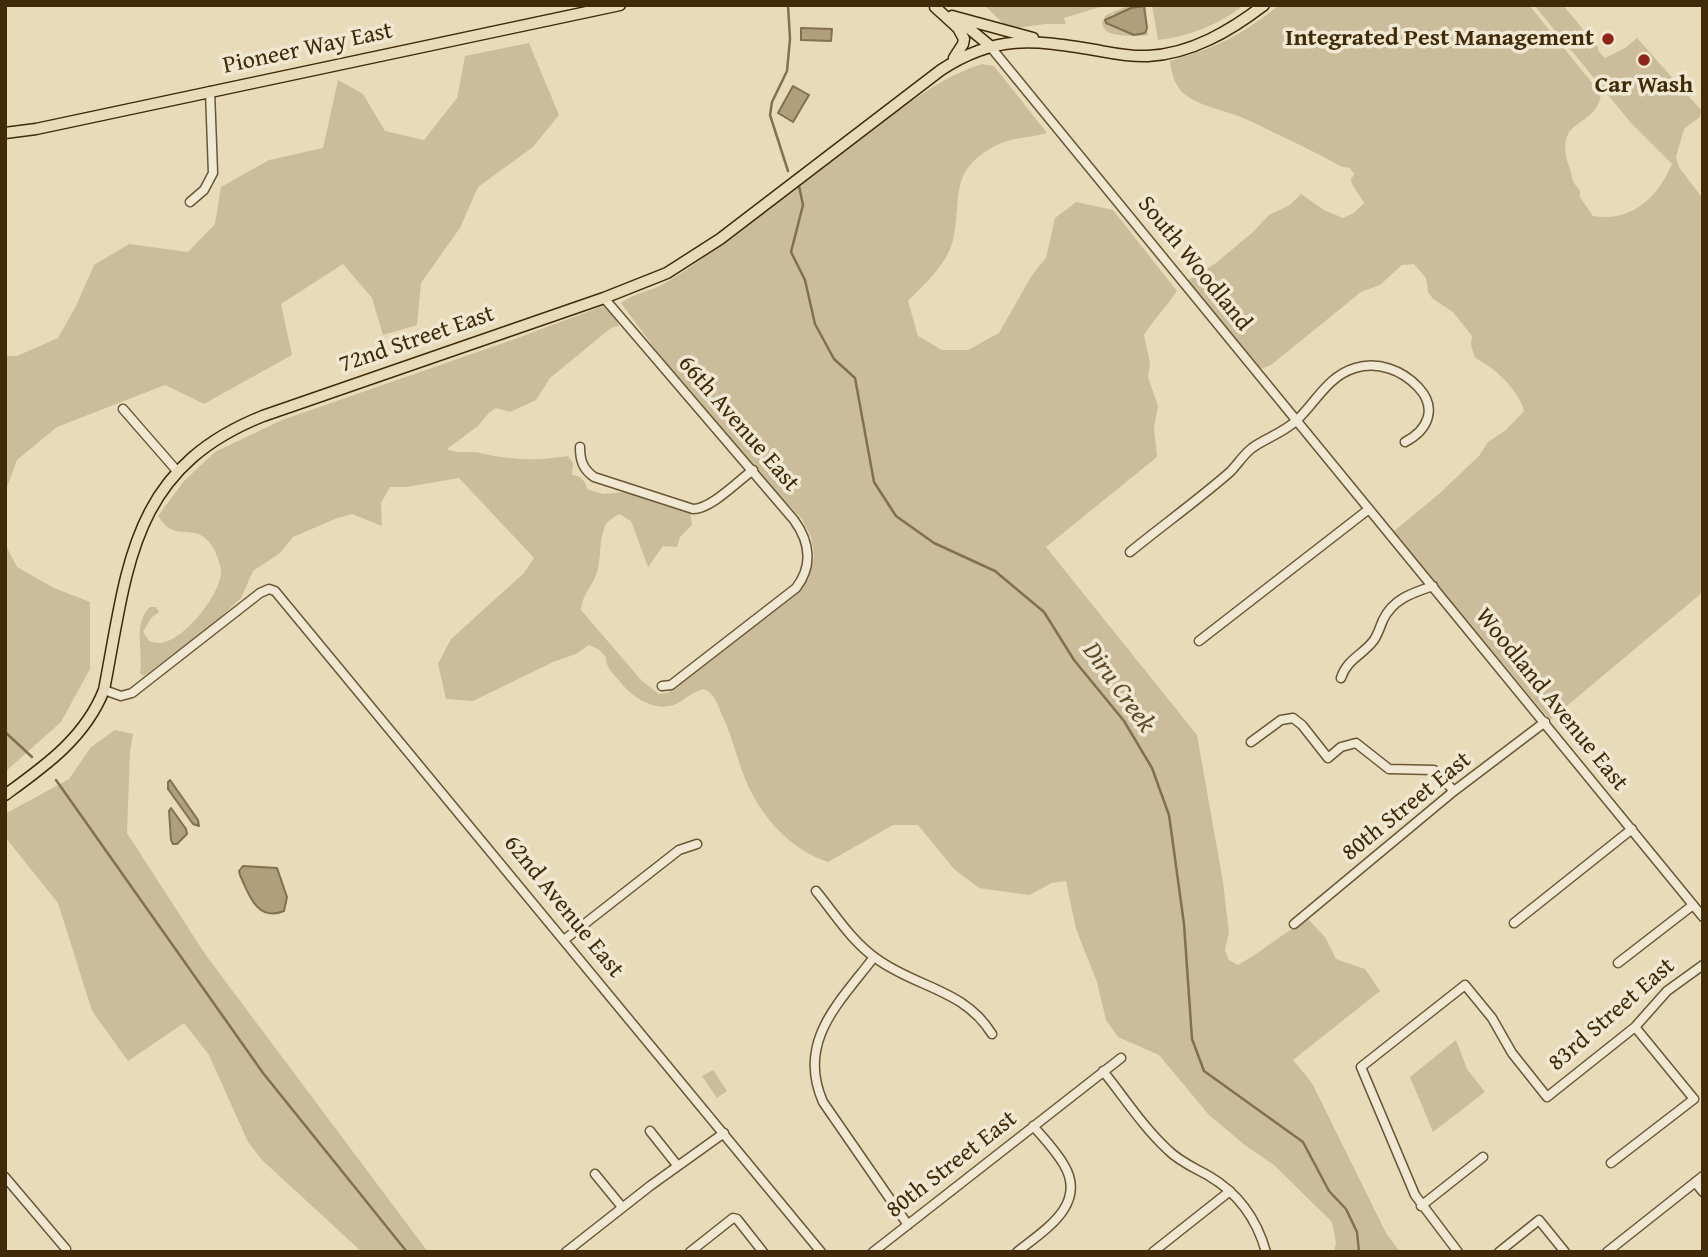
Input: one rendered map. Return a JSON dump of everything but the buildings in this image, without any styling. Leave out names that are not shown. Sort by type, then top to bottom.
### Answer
[{"type":"main road","name":"Pioneer Way East","points":[[5,133],[36,130],[620,5]]},
{"type":"main road","points":[[952,16],[1047,42],[1131,56],[1163,54],[1213,38],[1264,5]]},
{"type":"main road","points":[[933,6],[975,32],[989,45]]},
{"type":"main road","points":[[933,6],[958,28],[964,39],[961,50],[941,70]]},
{"type":"main road","name":"72nd Street East","points":[[5,795],[69,744],[88,721],[104,690],[134,548],[151,509],[177,471],[211,442],[247,422],[667,274],[694,257],[941,70],[989,45],[1025,41],[1047,42]]},
{"type":"street","name":"South Woodland","points":[[989,45],[1369,509]]},
{"type":"street","points":[[190,202],[204,190],[212,173],[214,149],[210,91]]},
{"type":"street","name":"66th Avenue East","points":[[604,298],[794,520],[808,550],[804,577],[796,588],[671,685],[662,686]]},
{"type":"street","points":[[1130,552],[1229,472],[1253,447],[1279,434],[1297,420],[1338,376],[1354,368],[1385,367],[1411,379],[1423,393],[1430,415],[1425,426],[1405,442]]},
{"type":"street","points":[[123,409],[177,471]]},
{"type":"street","points":[[580,447],[581,462],[594,477],[693,509],[701,509],[753,470]]},
{"type":"street","points":[[1199,641],[1369,509]]},
{"type":"street","name":"Woodland Avenue East","points":[[1369,509],[1703,917]]},
{"type":"street","points":[[1341,678],[1347,664],[1375,639],[1394,604],[1409,594],[1433,586]]},
{"type":"street","name":"62nd Avenue East","points":[[104,690],[121,696],[132,693],[260,593],[272,589],[284,600],[821,1252]]},
{"type":"street","points":[[1251,742],[1281,720],[1293,718],[1302,725],[1328,758],[1341,747],[1356,743],[1389,769],[1424,768],[1436,771],[1454,791]]},
{"type":"street","name":"80th Street East","points":[[1294,924],[1454,791],[1545,722]]},
{"type":"street","points":[[1514,923],[1632,829]]},
{"type":"street","points":[[564,940],[679,850],[697,844]]},
{"type":"street","points":[[816,891],[848,932],[874,957],[897,972],[961,1001],[983,1020],[992,1034]]},
{"type":"street","points":[[1618,963],[1693,905]]},
{"type":"street","points":[[874,957],[825,1023],[815,1049],[816,1081],[823,1102],[908,1224]]},
{"type":"street","name":"83rd Street East","points":[[1421,1206],[1361,1066],[1465,985],[1492,1018],[1512,1054],[1547,1097],[1635,1027],[1667,991],[1703,965]]},
{"type":"street","points":[[1611,1163],[1694,1099],[1635,1027]]},
{"type":"street","name":"80th Street East","points":[[873,1252],[1121,1058]]},
{"type":"street","points":[[1103,1071],[1158,1141],[1171,1153],[1230,1191],[1249,1213],[1266,1252]]},
{"type":"street","points":[[1017,1252],[1057,1220],[1070,1198],[1068,1172],[1034,1126]]},
{"type":"street","points":[[650,1131],[677,1166]]},
{"type":"street","points":[[566,1252],[622,1207],[724,1133]]},
{"type":"street","points":[[1458,1252],[1421,1206],[1483,1157]]},
{"type":"street","points":[[595,1174],[622,1207]]},
{"type":"street","points":[[5,1177],[66,1249]]},
{"type":"street","points":[[1607,1252],[1699,1179],[1703,1192]]},
{"type":"street","points":[[1153,1252],[1230,1191]]},
{"type":"street","points":[[690,1252],[733,1218],[737,1219],[763,1252]]},
{"type":"street","points":[[1499,1252],[1539,1220],[1565,1252]]},
{"type":"shaded area","points":[[984,5],[1107,5],[1064,18],[1066,24],[1009,29]]},
{"type":"shaded area","points":[[1130,5],[1146,5],[1148,35],[1128,36],[1108,32],[1102,22],[1106,15]],"holes":[[[1146,9],[1145,33],[1134,35],[1106,23],[1113,14]]]},
{"type":"shaded area","points":[[1152,5],[1244,5],[1204,29],[1158,40]]},
{"type":"shaded area","points":[[1279,5],[1529,5],[1601,94],[1592,113],[1571,130],[1566,150],[1580,197],[1593,216],[1620,215],[1642,205],[1659,187],[1672,164],[1631,123],[1534,5],[1563,5],[1596,41],[1599,52],[1605,58],[1625,48],[1637,38],[1701,110],[1700,117],[1684,129],[1676,157],[1679,167],[1703,199],[1703,592],[1550,720],[1393,532],[1440,493],[1479,456],[1488,442],[1506,430],[1524,411],[1517,395],[1505,380],[1475,358],[1471,345],[1472,336],[1453,312],[1433,299],[1428,292],[1426,278],[1414,264],[1402,265],[1380,285],[1361,292],[1271,365],[1261,369],[1187,281],[1216,263],[1269,215],[1290,205],[1301,194],[1324,210],[1343,218],[1354,213],[1364,203],[1352,184],[1354,174],[1350,168],[1342,167],[1242,117],[1195,101],[1181,91],[1175,81],[1170,61],[1228,39],[1253,25]]},
{"type":"shaded area","points":[[1144,6],[1147,28],[1145,33],[1134,35],[1106,23],[1105,20],[1131,8]]},
{"type":"shaded area","points":[[801,28],[832,29],[831,41],[801,40]]},
{"type":"shaded area","points":[[529,43],[559,115],[533,147],[478,187],[460,228],[421,283],[417,325],[383,335],[372,298],[343,264],[281,304],[292,355],[204,404],[165,385],[57,427],[17,460],[5,492],[5,356],[17,356],[58,338],[94,265],[129,244],[188,252],[215,224],[221,187],[269,160],[323,148],[338,80],[363,94],[385,131],[424,140],[457,98],[465,56]]},
{"type":"shaded area","points":[[982,64],[994,66],[1047,133],[1014,139],[995,146],[980,156],[963,176],[950,249],[935,273],[908,301],[918,336],[942,350],[968,350],[999,333],[1032,275],[1046,258],[1055,218],[1076,202],[1113,210],[1177,291],[1144,335],[1150,363],[1148,377],[1158,406],[1154,428],[1157,457],[1046,547],[1197,735],[1223,882],[1229,933],[1225,950],[1229,960],[1238,965],[1308,919],[1325,937],[1336,959],[1365,969],[1380,991],[1293,1060],[1312,1083],[1386,1233],[1400,1252],[1334,1252],[1336,1243],[1332,1222],[1274,1165],[1209,1115],[1159,1055],[1118,1037],[1106,1020],[1097,982],[1076,929],[1066,881],[1052,883],[1029,895],[979,888],[954,869],[918,825],[893,825],[828,862],[814,857],[790,841],[760,807],[746,781],[726,723],[711,694],[704,689],[672,705],[656,706],[648,703],[627,690],[609,668],[606,657],[589,645],[576,654],[553,662],[473,701],[446,699],[438,664],[451,639],[524,573],[534,558],[459,478],[390,487],[381,503],[382,526],[352,514],[293,537],[280,553],[253,571],[241,598],[212,625],[144,676],[140,673],[141,621],[150,607],[156,607],[159,612],[151,618],[143,632],[149,641],[169,641],[199,615],[208,604],[219,581],[219,562],[207,540],[196,533],[169,528],[158,516],[184,481],[215,452],[282,420],[603,306],[615,317],[619,326],[611,328],[550,378],[536,400],[510,412],[496,408],[478,426],[447,449],[523,459],[568,456],[573,463],[572,475],[582,479],[587,489],[603,494],[625,492],[690,512],[692,525],[680,537],[677,547],[663,546],[648,567],[631,521],[619,514],[609,521],[602,535],[598,569],[581,610],[642,681],[659,694],[668,693],[800,589],[809,578],[814,556],[811,537],[802,519],[658,353],[621,303],[679,274],[911,101],[945,80]]},
{"type":"shaded area","points":[[793,86],[809,95],[793,122],[778,113]]},
{"type":"shaded area","points":[[5,544],[17,567],[54,588],[90,602],[90,669],[61,722],[5,772]]},
{"type":"shaded area","points":[[115,730],[133,734],[127,833],[205,954],[428,1252],[362,1252],[262,1160],[248,1142],[209,1055],[184,1023],[128,1061],[92,1011],[58,903],[5,837],[5,814],[69,779],[91,747]]},
{"type":"shaded area","points":[[170,780],[198,820],[199,826],[193,824],[168,789]]},
{"type":"shaded area","points":[[171,808],[187,834],[177,844],[173,844],[171,840]]},
{"type":"shaded area","points":[[243,866],[277,868],[287,897],[284,911],[267,913],[255,905],[240,875],[239,871]]},
{"type":"shaded area","points":[[1456,1040],[1467,1069],[1485,1092],[1433,1132],[1410,1077]]},
{"type":"shaded area","points":[[713,1070],[727,1091],[717,1098],[702,1076]]},
{"type":"waterway","name":"Diru Creek","points":[[788,5],[790,39],[787,71],[772,102],[770,115],[788,171]]},
{"type":"waterway","name":"Diru Creek","points":[[799,186],[803,205],[791,252],[805,280],[815,324],[834,359],[855,378],[874,482],[896,516],[934,543],[995,571],[1044,612],[1074,660],[1124,721],[1152,768],[1169,815],[1184,924],[1192,1039],[1204,1071],[1303,1142],[1329,1191],[1346,1209],[1357,1232],[1359,1252]]},
{"type":"waterway","points":[[5,732],[32,757]]},
{"type":"waterway","points":[[56,780],[263,1073],[407,1252]]},
{"type":"place","name":"Integrated Pest Management","points":[[1608,39]]},
{"type":"place","name":"Car Wash","points":[[1644,60]]}]
